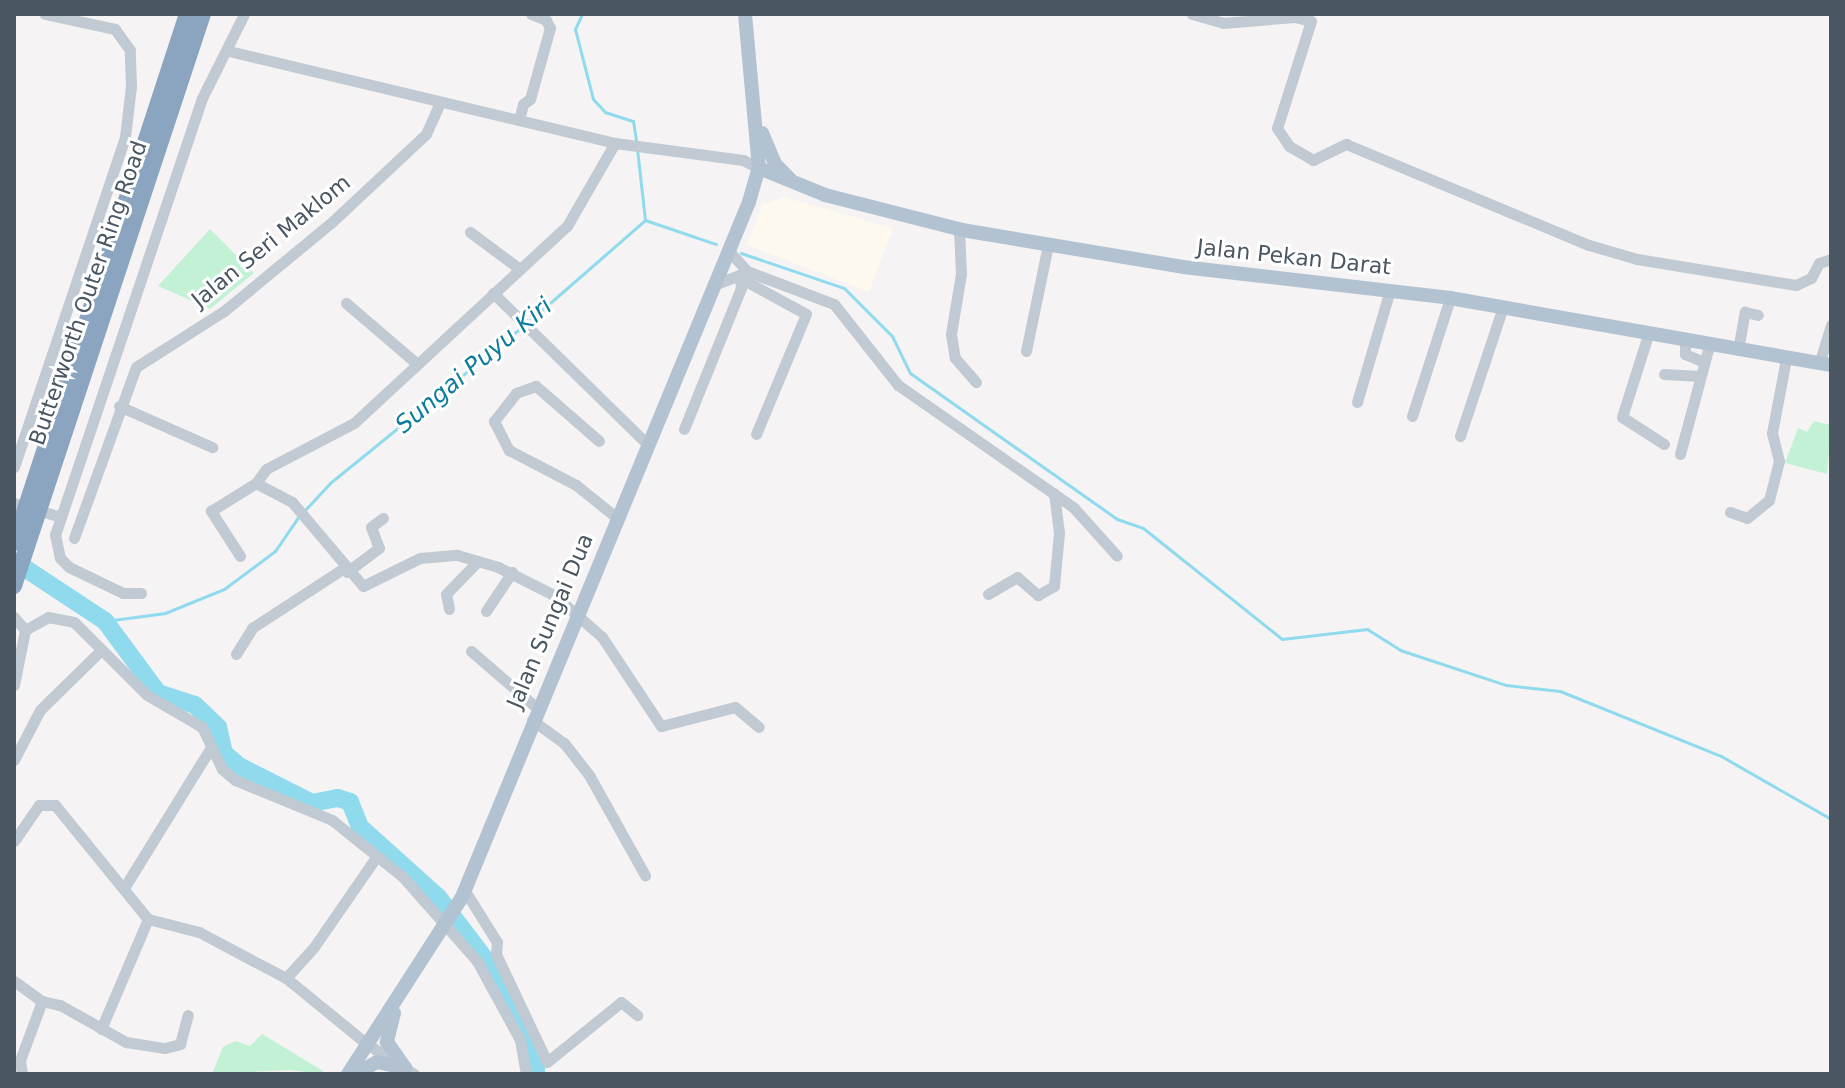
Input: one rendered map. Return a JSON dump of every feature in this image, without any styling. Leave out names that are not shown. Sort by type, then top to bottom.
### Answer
[{"type":"highway","name":"Butterworth Outer Ring Road","points":[[14,586],[56,438],[187,14]]},
{"type":"highway","name":"Butterworth Outer Ring Road","points":[[14,543],[56,438],[203,14]]},
{"type":"main road","points":[[745,14],[763,140],[788,182],[749,202]]},
{"type":"main road","name":"Jalan Sungai Dua","points":[[348,1074],[464,894],[535,714],[749,202],[759,168],[756,105]]},
{"type":"main road","name":"Jalan Pekan Darat","points":[[759,168],[788,182],[959,229],[1183,267],[1450,298],[1825,365]]},
{"type":"main road","points":[[401,993],[387,1042],[410,1071]]},
{"type":"main road","points":[[356,1074],[377,1062],[410,1071]]},
{"type":"street","points":[[14,467],[125,137],[131,86],[130,50],[115,29],[45,14]]},
{"type":"street","points":[[141,593],[123,593],[69,567],[60,558],[55,541],[202,98],[229,51],[244,14]]},
{"type":"street","points":[[519,120],[523,104],[530,99],[550,28],[546,20],[531,14]]},
{"type":"street","points":[[1192,14],[1223,23],[1295,17],[1311,21],[1277,128],[1280,137],[1313,160],[1346,144],[1589,245],[1637,259],[1796,285],[1811,278],[1819,263],[1831,259]]},
{"type":"street","points":[[229,51],[618,143],[743,160],[759,168]]},
{"type":"street","name":"Jalan Seri Maklom","points":[[74,538],[119,406],[136,367],[224,311],[333,221],[426,134],[440,102]]},
{"type":"street","points":[[240,556],[211,511],[256,483],[266,469],[354,423],[517,267],[567,226],[618,143]]},
{"type":"street","points":[[959,229],[961,274],[951,334],[955,358],[976,382]]},
{"type":"street","points":[[470,232],[517,267]]},
{"type":"street","points":[[1026,351],[1048,245]]},
{"type":"street","points":[[729,251],[744,274],[806,314],[756,434]]},
{"type":"street","points":[[684,429],[744,274]]},
{"type":"street","points":[[716,284],[744,274],[834,304],[911,396],[1054,493],[1117,556]]},
{"type":"street","points":[[1357,402],[1390,290]]},
{"type":"street","points":[[493,293],[530,333],[556,352],[588,391],[648,445]]},
{"type":"street","points":[[1412,416],[1450,298]]},
{"type":"street","points":[[346,303],[416,363]]},
{"type":"street","points":[[1460,436],[1503,307]]},
{"type":"street","points":[[1738,350],[1745,312],[1758,315]]},
{"type":"street","points":[[703,316],[725,326]]},
{"type":"street","points":[[1825,365],[1831,325]]},
{"type":"street","points":[[1648,335],[1622,417],[1664,444]]},
{"type":"street","points":[[1685,341],[1685,354],[1704,362]]},
{"type":"street","points":[[1680,454],[1709,346]]},
{"type":"street","points":[[1730,512],[1747,518],[1769,500],[1779,461],[1772,433],[1786,359]]},
{"type":"street","points":[[1664,374],[1700,376]]},
{"type":"street","points":[[599,441],[536,386],[516,393],[494,421],[509,450],[570,480],[617,518]]},
{"type":"street","points":[[119,406],[212,447]]},
{"type":"street","points":[[256,483],[292,502],[310,521],[345,570],[363,586],[420,558],[457,555],[512,572],[554,595],[618,655],[661,726],[735,707],[759,727]]},
{"type":"street","points":[[988,594],[1017,577],[1038,595],[1054,586],[1052,560],[1059,533],[1054,493]]},
{"type":"street","points":[[14,503],[61,517]]},
{"type":"street","points":[[236,654],[252,628],[379,548],[371,527],[383,518]]},
{"type":"street","points":[[449,609],[446,594],[478,561]]},
{"type":"street","points":[[486,611],[512,572]]},
{"type":"street","points":[[14,617],[25,630]]},
{"type":"street","points":[[14,685],[25,630],[48,617],[66,618],[99,652],[159,703],[202,727],[222,769],[235,780],[278,802],[325,815],[431,904],[477,961],[505,1011],[520,1040],[526,1074]]},
{"type":"street","points":[[471,651],[564,743],[589,775],[645,875]]},
{"type":"street","points":[[14,760],[40,710],[99,652]]},
{"type":"street","points":[[124,888],[211,747]]},
{"type":"street","points":[[14,841],[31,814],[48,802],[148,919],[199,932],[286,978],[367,1044],[410,1071]]},
{"type":"street","points":[[286,978],[314,947],[376,857]]},
{"type":"street","points":[[464,894],[497,942],[496,954],[547,1062],[621,1002],[637,1015]]},
{"type":"street","points":[[101,1029],[148,919]]},
{"type":"street","points":[[14,981],[42,1001],[60,1005],[126,1042],[174,1048],[180,1044],[188,1015]]},
{"type":"street","points":[[22,1074],[20,1060],[42,1001]]},
{"type":"shaded area","points":[[784,197],[893,228],[869,292],[747,245],[763,204]]},
{"type":"green space","points":[[210,229],[254,273],[210,309],[158,286]]},
{"type":"green space","points":[[1814,421],[1831,425],[1827,474],[1785,463],[1798,428],[1807,432]]},
{"type":"green space","points":[[262,1034],[323,1071],[321,1074],[290,1070],[212,1074],[223,1047],[236,1041],[250,1046]]},
{"type":"waterway","name":"Sungai Puyu Kiri","points":[[582,14],[575,29],[593,99],[605,112],[633,121],[636,141]]},
{"type":"waterway","name":"Sungai Puyu Kiri","points":[[527,323],[645,220],[637,149]]},
{"type":"waterway","points":[[645,220],[716,244]]},
{"type":"waterway","points":[[741,253],[844,288],[892,336],[910,373],[1117,519],[1143,528],[1282,639],[1367,629],[1400,650],[1506,685],[1560,691],[1721,756],[1831,819]]},
{"type":"waterway","name":"Sungai Puyu Kiri","points":[[304,511],[330,483],[521,328]]},
{"type":"waterway","name":"Sungai Puyu Kiri","points":[[105,621],[165,613],[224,589],[275,551],[299,516]]},
{"type":"waterway","points":[[14,561],[105,621],[158,693],[195,705],[218,727],[224,753],[239,766],[312,803],[338,798],[350,802],[360,827],[438,897],[498,976],[536,1050],[536,1074]]}]
